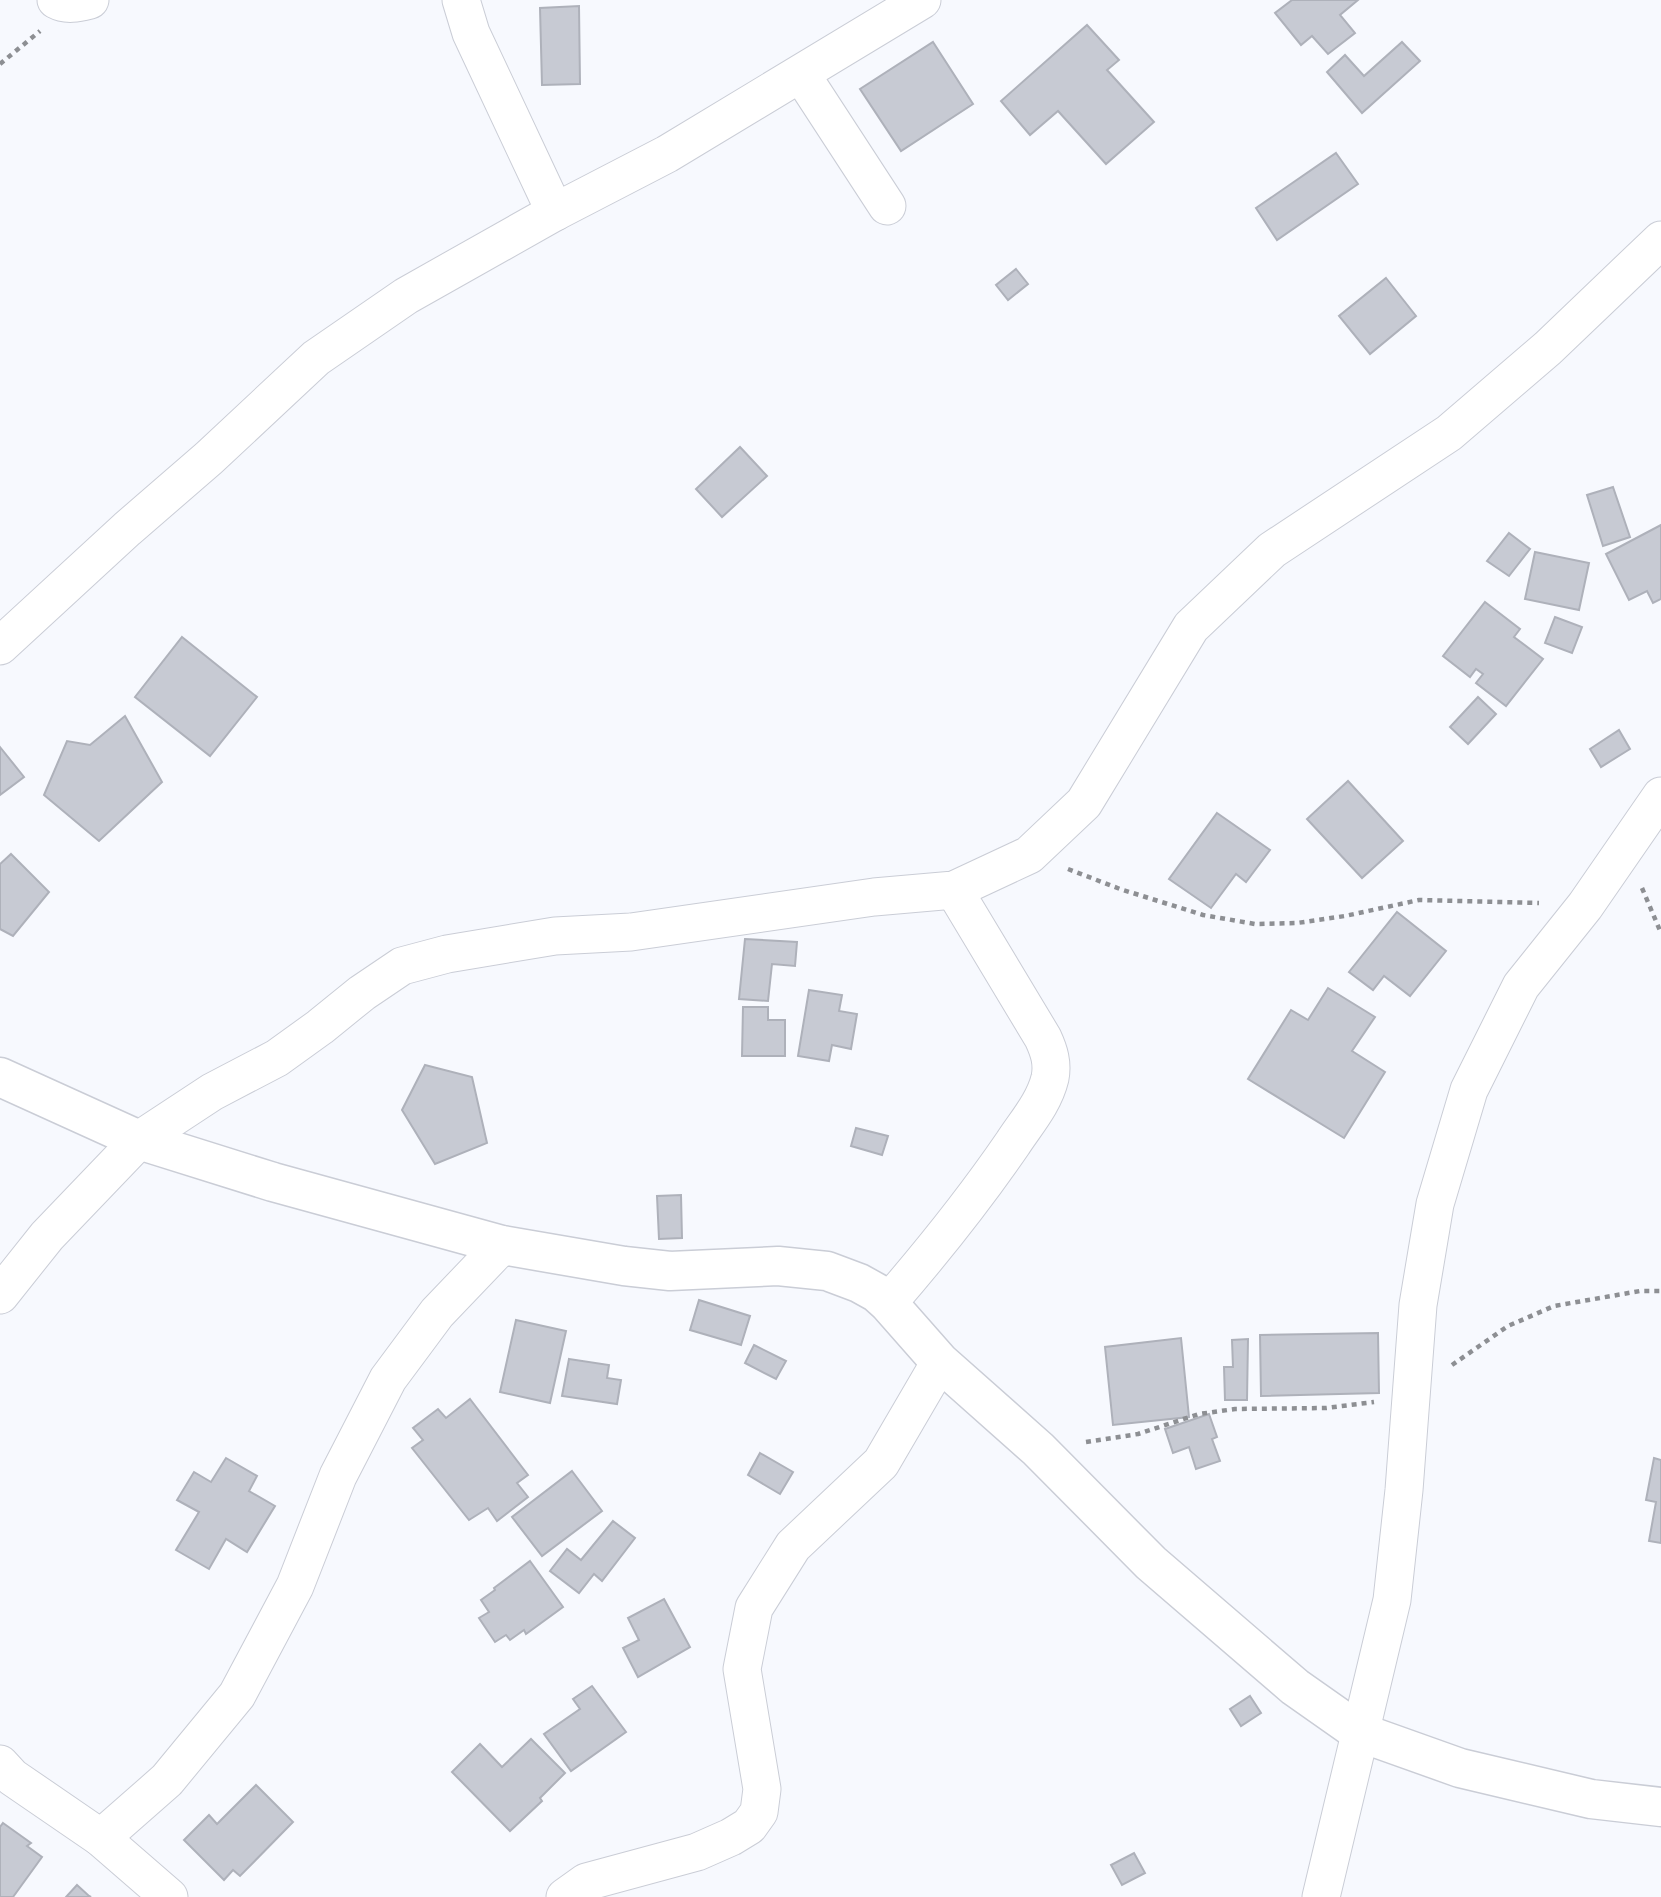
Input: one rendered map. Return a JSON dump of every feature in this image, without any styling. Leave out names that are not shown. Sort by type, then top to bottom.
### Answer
[{"type":"street","points":[[56,0],[74,4],[90,0]]},
{"type":"street","points":[[461,0],[471,33],[555,212]]},
{"type":"street","points":[[0,646],[316,358],[406,296],[555,212],[667,154],[922,0]]},
{"type":"street","points":[[801,74],[887,206]]},
{"type":"street","points":[[0,1296],[47,1236],[139,1140],[212,1092],[276,1058],[402,966],[447,954],[555,936],[631,932],[874,897],[954,891],[1029,855],[1084,803],[1192,627],[1272,550],[1448,433],[1548,348],[1661,240]]},
{"type":"street","points":[[1321,1897],[1392,1600],[1404,1490],[1418,1305],[1435,1204],[1469,1090],[1521,986],[1585,906],[1661,796]]},
{"type":"street","points":[[888,1303],[937,1246],[995,1168],[1040,1104],[1050,1078],[1051,1058],[1043,1038],[954,891]]},
{"type":"street","points":[[0,1077],[139,1140],[273,1182],[502,1245],[670,1271],[778,1266],[827,1271],[859,1283],[888,1303],[940,1363],[1038,1449],[1151,1563],[1295,1687],[1359,1732],[1460,1768],[1591,1799],[1661,1807]]},
{"type":"street","points":[[101,1838],[167,1780],[237,1695],[295,1586],[338,1476],[388,1379],[437,1313],[502,1245]]},
{"type":"street","points":[[565,1897],[586,1882],[696,1852],[731,1837],[749,1826],[759,1812],[762,1789],[742,1669],[754,1608],[793,1546],[881,1463],[940,1363]]},
{"type":"street","points":[[0,1764],[12,1777],[101,1838],[169,1897]]},
{"type":"path","points":[[1029,855],[1120,889],[1203,915],[1255,924],[1297,923],[1419,900],[1585,906]]},
{"type":"path","points":[[1038,1449],[1138,1434],[1199,1414],[1235,1409],[1325,1408],[1412,1397],[1457,1361],[1508,1326],[1554,1306],[1640,1291],[1661,1291]]},
{"type":"building","points":[[1292,0],[1358,0],[1340,15],[1355,33],[1328,54],[1312,36],[1301,45],[1275,13]]},
{"type":"building","points":[[579,6],[580,84],[542,85],[540,8]]},
{"type":"building","points":[[1087,25],[1119,60],[1107,70],[1154,122],[1106,164],[1058,111],[1030,135],[1001,101]]},
{"type":"building","points":[[933,42],[973,104],[901,151],[860,89]]},
{"type":"building","points":[[1402,42],[1420,61],[1362,113],[1327,72],[1345,55],[1364,76]]},
{"type":"building","points":[[1336,153],[1358,184],[1277,240],[1256,208]]},
{"type":"building","points":[[1016,269],[1028,284],[1008,300],[996,285]]},
{"type":"building","points":[[1386,278],[1416,316],[1370,354],[1339,316]]},
{"type":"building","points":[[740,447],[767,476],[722,517],[696,489]]},
{"type":"building","points":[[1613,487],[1630,537],[1603,546],[1587,495]]},
{"type":"building","points":[[1661,525],[1661,599],[1653,603],[1647,591],[1629,600],[1606,554]]},
{"type":"building","points":[[1509,533],[1530,549],[1509,576],[1487,561]]},
{"type":"building","points":[[1535,552],[1589,563],[1579,610],[1525,599]]},
{"type":"building","points":[[1485,602],[1520,629],[1514,637],[1543,659],[1506,706],[1476,683],[1483,674],[1476,669],[1470,677],[1443,656]]},
{"type":"building","points":[[1555,617],[1582,627],[1572,653],[1545,643]]},
{"type":"building","points":[[182,637],[257,697],[210,756],[135,697]]},
{"type":"building","points":[[1478,697],[1496,714],[1468,744],[1450,727]]},
{"type":"building","points":[[125,716],[162,782],[99,841],[44,795],[67,741],[90,745]]},
{"type":"building","points":[[1619,730],[1630,749],[1601,767],[1590,749]]},
{"type":"building","points":[[0,747],[24,777],[0,795]]},
{"type":"building","points":[[1348,781],[1403,841],[1362,878],[1307,819]]},
{"type":"building","points":[[1217,813],[1270,850],[1246,882],[1236,874],[1211,908],[1169,879]]},
{"type":"building","points":[[11,854],[49,892],[13,936],[0,929],[0,864]]},
{"type":"building","points":[[1397,912],[1446,951],[1410,996],[1384,976],[1373,990],[1349,972]]},
{"type":"building","points":[[745,939],[797,942],[795,966],[772,964],[768,1001],[739,999]]},
{"type":"building","points":[[1328,988],[1375,1017],[1352,1051],[1385,1072],[1344,1138],[1248,1079],[1291,1010],[1308,1020]]},
{"type":"building","points":[[809,990],[842,995],[839,1011],[857,1014],[851,1049],[832,1045],[829,1061],[798,1056]]},
{"type":"building","points":[[743,1007],[768,1007],[768,1020],[785,1020],[785,1056],[742,1056]]},
{"type":"building","points":[[425,1065],[472,1077],[487,1143],[435,1164],[402,1110]]},
{"type":"building","points":[[856,1128],[888,1136],[882,1155],[851,1146]]},
{"type":"building","points":[[681,1195],[682,1238],[659,1239],[657,1196]]},
{"type":"building","points":[[699,1300],[750,1316],[741,1345],[690,1330]]},
{"type":"building","points":[[516,1320],[566,1331],[550,1403],[500,1392]]},
{"type":"building","points":[[1378,1333],[1379,1393],[1261,1396],[1260,1335]]},
{"type":"building","points":[[1181,1338],[1189,1417],[1113,1425],[1105,1347]]},
{"type":"building","points":[[1248,1339],[1247,1400],[1225,1400],[1224,1367],[1233,1367],[1232,1340]]},
{"type":"building","points":[[754,1345],[786,1361],[776,1379],[745,1363]]},
{"type":"building","points":[[569,1359],[609,1365],[607,1378],[621,1380],[617,1404],[562,1396]]},
{"type":"building","points":[[470,1399],[528,1475],[517,1483],[528,1497],[497,1521],[488,1508],[469,1520],[412,1448],[423,1440],[413,1428],[438,1409],[446,1418]]},
{"type":"building","points":[[1209,1414],[1217,1437],[1212,1439],[1220,1461],[1196,1469],[1189,1447],[1173,1453],[1165,1429]]},
{"type":"building","points":[[760,1453],[793,1472],[780,1494],[748,1475]]},
{"type":"building","points":[[226,1458],[257,1476],[249,1491],[275,1506],[247,1552],[226,1539],[209,1569],[176,1550],[199,1512],[177,1500],[194,1472],[211,1482]]},
{"type":"building","points":[[1654,1458],[1661,1460],[1661,1543],[1649,1541],[1656,1502],[1646,1500]]},
{"type":"building","points":[[572,1471],[602,1511],[542,1556],[512,1517]]},
{"type":"building","points":[[613,1521],[635,1538],[602,1581],[594,1574],[579,1593],[550,1571],[567,1549],[581,1560]]},
{"type":"building","points":[[530,1561],[563,1607],[526,1634],[524,1630],[510,1640],[506,1635],[495,1642],[479,1618],[489,1612],[481,1600]]},
{"type":"building","points":[[664,1599],[690,1647],[638,1677],[623,1648],[639,1640],[628,1618]]},
{"type":"building","points":[[592,1686],[626,1732],[571,1771],[544,1734],[580,1709],[573,1699]]},
{"type":"building","points":[[1250,1696],[1261,1713],[1241,1726],[1230,1709]]},
{"type":"building","points":[[531,1739],[565,1773],[540,1798],[542,1801],[510,1831],[452,1772],[480,1744],[502,1767]]},
{"type":"building","points":[[256,1785],[293,1822],[240,1876],[233,1870],[224,1880],[184,1840],[209,1815],[217,1824]]},
{"type":"building","points":[[3,1823],[31,1843],[27,1846],[42,1857],[13,1897],[0,1897],[0,1827]]},
{"type":"building","points":[[1134,1853],[1145,1873],[1122,1885],[1111,1865]]},
{"type":"building","points":[[77,1885],[89,1896],[91,1897],[66,1897]]}]
